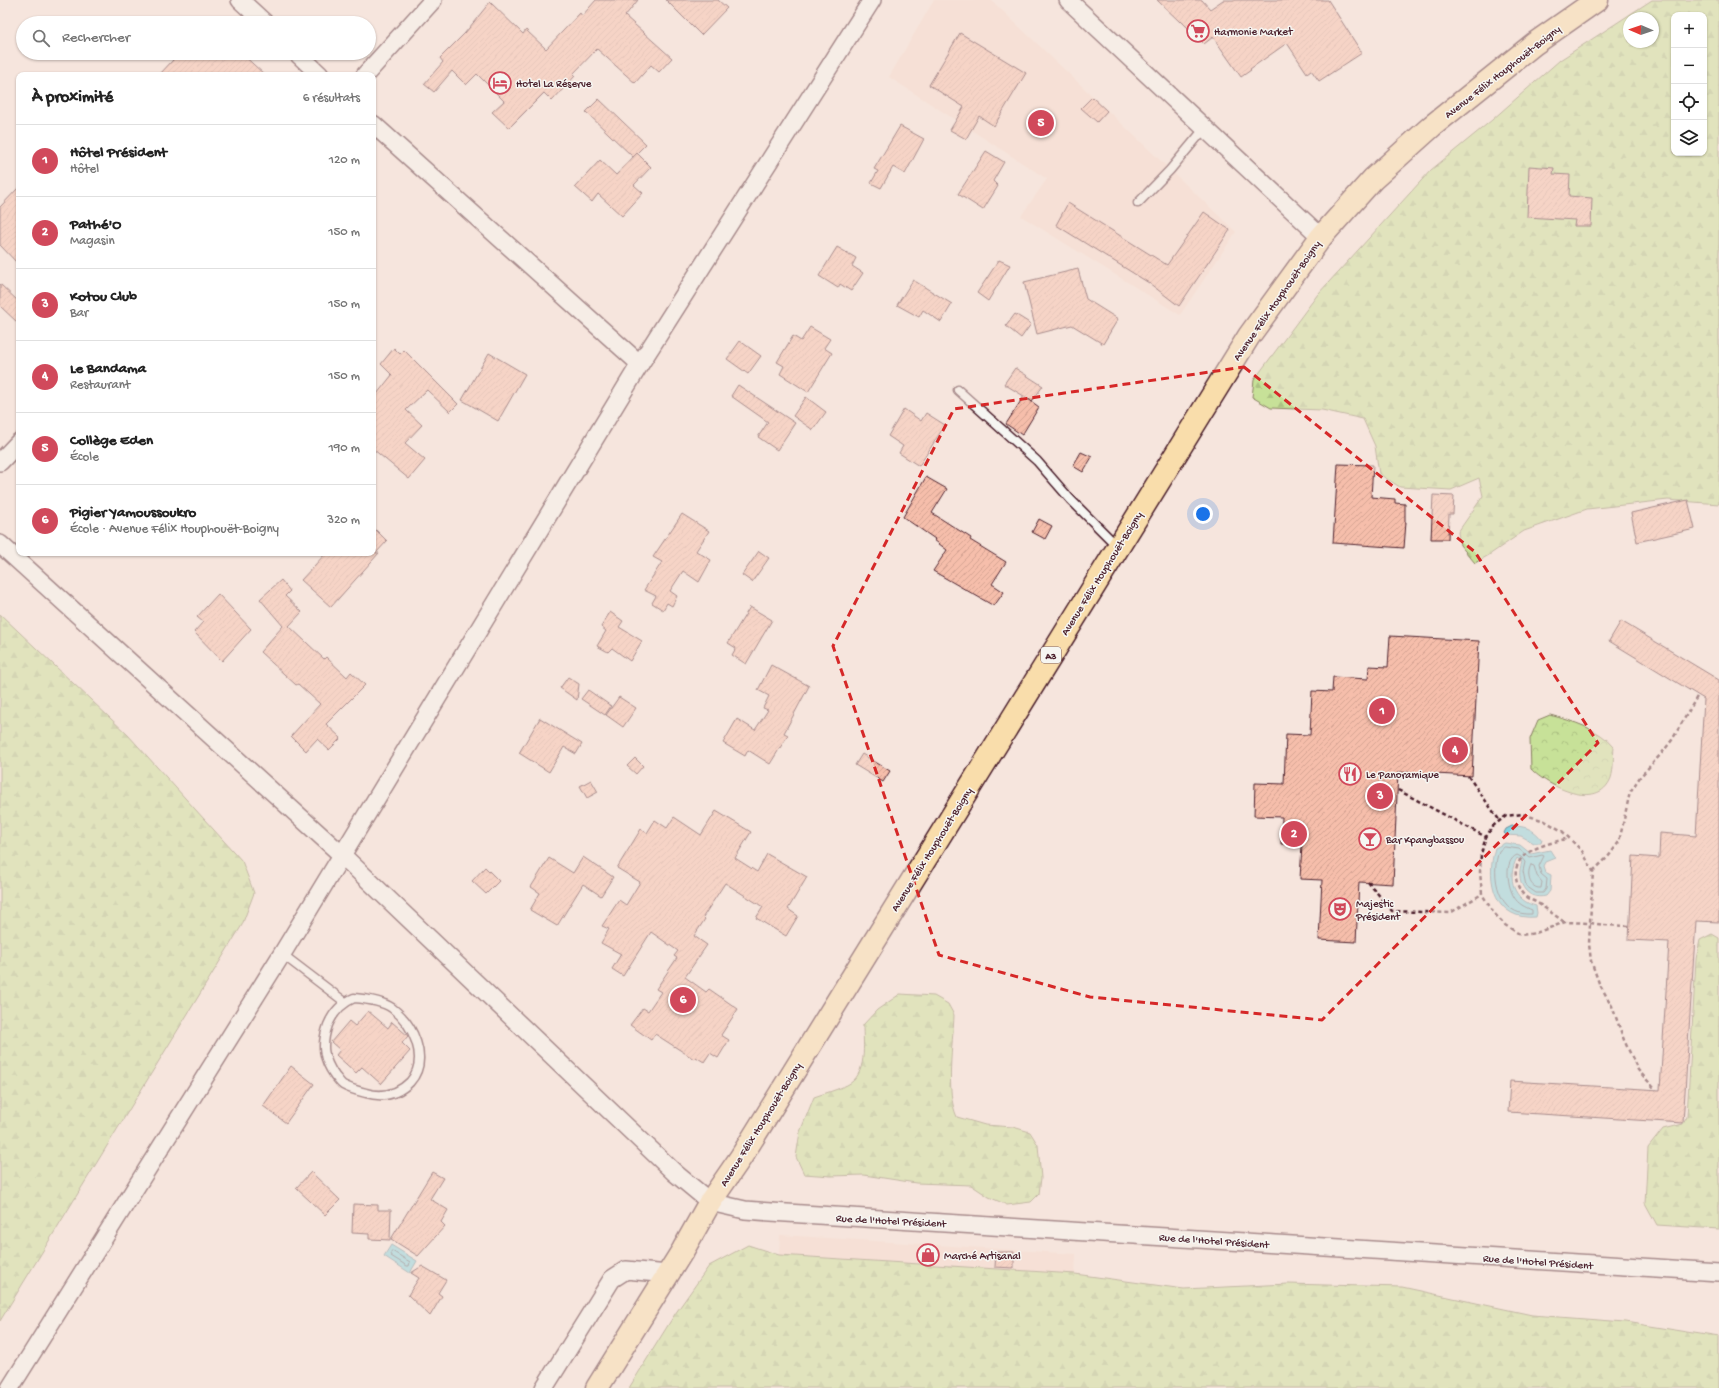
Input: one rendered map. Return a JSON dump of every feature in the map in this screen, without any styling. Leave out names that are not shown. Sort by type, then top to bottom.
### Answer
[{"type":"highway","name":"Avenue Félix Houphouët-Boigny","points":[[597,1388],[668,1274],[710,1202],[749,1143],[1249,336],[1321,236],[1373,180],[1432,126],[1534,44],[1597,0]]},
{"type":"street","points":[[240,0],[257,16]]},
{"type":"street","points":[[369,72],[433,0]]},
{"type":"street","points":[[10,1388],[282,954],[640,364],[872,0]]},
{"type":"street","points":[[1068,0],[1321,236]]},
{"type":"street","points":[[304,60],[317,72]]},
{"type":"street","points":[[376,127],[640,364]]},
{"type":"street","points":[[0,462],[16,445]]},
{"type":"street","points":[[0,544],[342,855],[675,1173],[710,1202]]},
{"type":"street","name":"Rue de l'Hotel Président","points":[[710,1202],[745,1210],[771,1212],[1719,1272]]},
{"type":"street","points":[[544,1388],[612,1279],[626,1270],[668,1274]]},
{"type":"lane","points":[[1138,203],[1170,170],[1205,128]]},
{"type":"lane","points":[[958,390],[1037,460],[1070,499],[1117,547]]},
{"type":"lane","points":[[282,954],[345,1002]]},
{"type":"lane","points":[[354,998],[371,1000],[391,1007],[408,1024],[418,1044],[418,1064],[411,1081],[398,1092],[378,1096],[358,1091],[342,1085],[328,1066],[323,1049],[324,1036],[330,1019],[345,1002],[354,998]]},
{"type":"path","points":[[1593,871],[1608,857],[1618,842],[1630,792],[1640,776],[1672,740],[1698,694]]},
{"type":"path","points":[[1468,776],[1500,820]]},
{"type":"path","points":[[1398,790],[1486,837]]},
{"type":"path","points":[[1629,926],[1590,924],[1565,922],[1536,933],[1521,935],[1505,925],[1493,912],[1482,894],[1480,872],[1481,854],[1486,837],[1493,826],[1506,816],[1522,814],[1545,821],[1562,831],[1582,851],[1593,871],[1590,924],[1589,944],[1591,961],[1599,983],[1612,1006],[1624,1040],[1638,1070],[1656,1090]]},
{"type":"path","points":[[1565,922],[1538,903],[1527,898],[1517,884],[1516,865],[1519,860],[1529,852],[1569,838]]},
{"type":"path","points":[[1368,882],[1392,911],[1450,913],[1482,894]]},
{"type":"highlighted area","points":[[1244,367],[1475,552],[1598,743],[1322,1020],[1090,997],[939,955],[833,646],[954,409]]},
{"type":"shaded area","points":[[934,0],[991,0],[1236,232],[1180,315],[1021,216],[1047,179],[889,77]]},
{"type":"shaded area","name":"Marché Artisanal","points":[[780,1235],[1076,1254],[1075,1274],[779,1255]]},
{"type":"green space","points":[[1652,0],[1719,0],[1719,504],[1668,500],[1587,509],[1524,531],[1475,563],[1460,545],[1458,532],[1483,496],[1479,478],[1451,490],[1400,487],[1379,474],[1375,446],[1363,419],[1322,410],[1271,408],[1252,397],[1254,380],[1318,294],[1431,170],[1492,120],[1560,60],[1623,19],[1623,48],[1659,48],[1659,12],[1634,12]]},
{"type":"green space","points":[[0,614],[128,735],[242,861],[254,893],[242,925],[0,1321]]},
{"type":"green space","points":[[1550,715],[1585,726],[1601,735],[1614,747],[1612,774],[1604,788],[1595,793],[1584,795],[1572,793],[1548,782],[1538,776],[1531,769],[1530,739],[1538,720]]},
{"type":"green space","points":[[1712,934],[1719,938],[1719,1229],[1657,1225],[1645,1203],[1648,1148],[1663,1129],[1683,1124],[1687,1117],[1696,959],[1700,940]]},
{"type":"green space","points":[[900,994],[934,996],[948,1004],[954,1015],[951,1053],[951,1094],[957,1117],[985,1125],[1013,1127],[1030,1132],[1038,1145],[1041,1178],[1039,1194],[1031,1202],[1007,1205],[989,1197],[971,1185],[916,1183],[864,1175],[831,1176],[804,1174],[796,1157],[800,1132],[814,1097],[843,1087],[854,1080],[861,1067],[863,1058],[863,1025],[877,1010]]},
{"type":"green space","points":[[748,1245],[779,1255],[1075,1274],[1184,1289],[1288,1284],[1402,1287],[1532,1315],[1625,1322],[1719,1337],[1719,1388],[629,1388],[675,1314],[709,1266]]},
{"type":"water","points":[[1512,826],[1525,828],[1532,831],[1542,840],[1541,843],[1534,843],[1521,836],[1506,835],[1504,833],[1506,829]]},
{"type":"water","points":[[1505,843],[1520,845],[1531,854],[1550,850],[1555,858],[1545,862],[1543,866],[1545,872],[1551,875],[1550,891],[1546,896],[1539,897],[1527,892],[1521,882],[1520,876],[1522,862],[1517,858],[1514,866],[1512,881],[1514,888],[1522,899],[1536,906],[1536,917],[1522,917],[1511,913],[1502,906],[1496,896],[1491,873],[1492,861],[1495,848]]},
{"type":"water","points":[[391,1245],[417,1261],[410,1273],[384,1256]]},
{"type":"building","points":[[596,0],[638,0],[625,16],[672,58],[659,72],[651,65],[635,83],[597,49],[573,74],[575,76],[552,101],[544,93],[509,128],[492,112],[504,101],[477,74],[466,85],[452,71],[434,92],[424,84],[443,62],[440,58],[465,33],[490,2],[523,34],[526,30],[546,49],[580,13],[582,16]]},
{"type":"building","points":[[666,0],[718,0],[727,8],[701,35]]},
{"type":"building","points":[[1157,0],[1202,0],[1210,9],[1223,0],[1328,0],[1362,53],[1319,81],[1311,70],[1307,73],[1287,43],[1241,77],[1213,37],[1204,44]]},
{"type":"building","points":[[960,33],[1026,73],[994,126],[979,116],[966,139],[950,130],[964,107],[929,85]]},
{"type":"building","points":[[173,60],[249,60],[262,72],[162,72]]},
{"type":"building","points":[[1092,97],[1107,111],[1097,122],[1081,108]]},
{"type":"building","points":[[599,99],[646,144],[633,157],[586,112]]},
{"type":"building","points":[[900,126],[924,139],[905,174],[893,167],[881,188],[871,183],[878,171],[874,169]]},
{"type":"building","points":[[986,151],[1004,162],[993,181],[998,186],[983,210],[958,194]]},
{"type":"building","points":[[637,153],[651,167],[634,185],[643,193],[622,216],[598,194],[592,202],[575,187],[600,160],[616,175]]},
{"type":"building","points":[[1529,166],[1554,168],[1553,174],[1570,175],[1569,196],[1592,198],[1591,226],[1574,226],[1575,220],[1527,217]]},
{"type":"building","points":[[16,190],[16,262],[0,245],[0,207]]},
{"type":"building","points":[[1068,203],[1167,265],[1204,212],[1230,230],[1179,306],[1149,283],[1056,225]]},
{"type":"building","points":[[837,247],[856,258],[852,266],[863,273],[851,291],[840,284],[838,288],[819,276]]},
{"type":"building","points":[[999,260],[1010,265],[988,301],[977,293]]},
{"type":"building","points":[[1078,269],[1086,299],[1118,319],[1103,344],[1072,325],[1037,334],[1024,282]]},
{"type":"building","points":[[913,280],[952,304],[941,322],[923,310],[919,317],[897,305]]},
{"type":"building","points":[[0,284],[16,299],[16,321],[0,306]]},
{"type":"building","points":[[1015,314],[1031,324],[1021,338],[1006,326]]},
{"type":"building","points":[[810,327],[830,339],[824,348],[832,353],[808,392],[780,374],[784,366],[777,362],[793,336],[801,341]]},
{"type":"building","points":[[740,341],[761,356],[748,374],[727,359]]},
{"type":"building","points":[[394,348],[400,354],[404,350],[458,404],[450,412],[427,390],[406,410],[422,425],[405,443],[425,460],[409,479],[376,452],[376,395],[392,375],[381,364]]},
{"type":"building","points":[[489,353],[525,374],[498,421],[462,400]]},
{"type":"building","points":[[1015,368],[1043,386],[1032,401],[1004,384]]},
{"type":"building","points":[[738,385],[795,423],[777,450],[758,437],[768,422],[731,396]]},
{"type":"building","points":[[1024,396],[1039,407],[1022,435],[1006,424]]},
{"type":"building","points":[[806,397],[826,412],[813,430],[793,416]]},
{"type":"building","points":[[904,409],[921,421],[926,413],[945,425],[919,466],[899,453],[903,446],[888,436]]},
{"type":"building","points":[[1081,452],[1092,457],[1083,472],[1073,466]]},
{"type":"building","points":[[1338,464],[1373,465],[1371,497],[1395,499],[1395,503],[1405,504],[1406,522],[1404,548],[1333,543]]},
{"type":"building","points":[[926,477],[947,489],[932,513],[971,538],[970,540],[1006,562],[992,584],[1004,592],[994,606],[933,571],[947,550],[934,540],[935,539],[903,517]]},
{"type":"building","points":[[1433,495],[1454,496],[1453,514],[1449,514],[1448,539],[1431,539]]},
{"type":"building","points":[[1688,500],[1695,529],[1637,542],[1631,513]]},
{"type":"building","points":[[682,514],[709,531],[696,551],[711,560],[699,582],[683,571],[670,591],[677,596],[672,606],[667,603],[663,610],[652,603],[656,596],[644,590],[662,562],[653,557]]},
{"type":"building","points":[[1039,519],[1052,526],[1045,539],[1032,532]]},
{"type":"building","points":[[376,530],[387,541],[376,553]]},
{"type":"building","points":[[759,551],[769,558],[752,582],[742,575]]},
{"type":"building","points":[[376,553],[379,553],[331,607],[301,580],[323,556],[376,556]]},
{"type":"building","points":[[281,580],[290,591],[285,596],[302,612],[289,626],[324,659],[326,657],[347,677],[351,672],[365,685],[326,724],[341,738],[329,750],[317,739],[306,751],[291,736],[320,704],[298,684],[296,685],[260,652],[283,626],[260,599]]},
{"type":"building","points":[[218,594],[251,629],[222,661],[194,632],[203,622],[197,617]]},
{"type":"building","points":[[750,607],[772,620],[746,664],[732,655],[736,648],[728,643]]},
{"type":"building","points":[[610,612],[623,621],[619,627],[642,641],[630,661],[612,648],[608,652],[597,646],[606,631],[601,627]]},
{"type":"building","points":[[1621,621],[1719,680],[1719,922],[1696,921],[1683,1123],[1508,1112],[1510,1081],[1660,1090],[1669,942],[1629,940],[1633,856],[1659,858],[1660,833],[1696,836],[1704,699],[1609,641]]},
{"type":"building","points":[[1390,636],[1479,641],[1472,776],[1398,772],[1393,884],[1359,882],[1356,942],[1319,940],[1322,880],[1300,879],[1302,845],[1281,844],[1282,817],[1254,816],[1255,783],[1284,784],[1286,734],[1310,735],[1312,691],[1332,692],[1333,677],[1368,679],[1369,666],[1388,667]]},
{"type":"building","points":[[771,665],[809,686],[784,733],[788,735],[770,764],[748,750],[745,756],[723,743],[737,719],[755,730],[768,710],[763,708],[769,696],[758,690]]},
{"type":"building","points":[[568,677],[579,684],[577,700],[560,688]]},
{"type":"building","points":[[588,690],[611,706],[605,715],[581,699]]},
{"type":"building","points":[[619,697],[636,708],[623,727],[606,715]]},
{"type":"building","points":[[540,718],[582,744],[576,754],[564,747],[549,772],[519,753]]},
{"type":"building","points":[[862,754],[890,771],[883,782],[855,765]]},
{"type":"building","points":[[635,758],[643,766],[636,774],[627,766]]},
{"type":"building","points":[[591,780],[598,792],[587,798],[580,786]]},
{"type":"building","points":[[716,811],[751,832],[735,858],[757,872],[767,854],[807,877],[788,909],[798,916],[786,936],[756,918],[763,907],[725,883],[703,917],[705,919],[694,936],[707,945],[685,977],[706,992],[709,989],[738,1009],[721,1035],[729,1040],[718,1058],[710,1053],[704,1062],[696,1057],[694,1059],[655,1034],[651,1040],[630,1025],[643,1008],[648,1011],[661,992],[656,989],[677,958],[674,956],[678,951],[651,932],[623,976],[612,969],[621,954],[601,943],[609,929],[602,926],[619,900],[626,905],[640,882],[617,868],[641,829],[647,833],[655,820],[667,828],[674,817],[701,835]]},
{"type":"building","points":[[583,857],[613,877],[601,896],[583,884],[557,926],[530,910],[540,893],[531,887],[549,858],[573,873]]},
{"type":"building","points":[[485,867],[499,881],[486,894],[472,881]]},
{"type":"building","points":[[368,1011],[388,1028],[392,1022],[408,1036],[402,1043],[410,1051],[381,1084],[362,1067],[356,1073],[336,1055],[340,1050],[331,1042],[349,1021],[355,1026]]},
{"type":"building","points":[[291,1066],[314,1084],[286,1123],[263,1106]]},
{"type":"building","points":[[311,1172],[340,1200],[325,1215],[296,1188]]},
{"type":"building","points":[[432,1172],[443,1178],[430,1199],[448,1210],[441,1222],[445,1226],[418,1256],[391,1239]]},
{"type":"building","points":[[353,1204],[378,1205],[378,1210],[391,1210],[390,1240],[369,1239],[369,1234],[352,1233]]},
{"type":"building","points":[[996,1252],[1014,1252],[1014,1268],[995,1267]]},
{"type":"building","points":[[422,1266],[446,1280],[438,1293],[442,1296],[430,1316],[408,1295],[419,1278],[411,1273]]},
{"type":"place","name":"Harmonie Market","points":[[1198,31]]},
{"type":"place","name":"Hotel La Réserve","points":[[500,83]]},
{"type":"place","name":"Collège Eden","points":[[1041,123]]},
{"type":"place","name":"Hôtel Président","points":[[1382,711]]},
{"type":"place","name":"Le Bandama","points":[[1455,750]]},
{"type":"place","name":"Le Panoramique","points":[[1350,774]]},
{"type":"place","name":"Kotou Club","points":[[1380,796]]},
{"type":"place","name":"Pathé'O","points":[[1294,834]]},
{"type":"place","name":"Bar Kpangbassou","points":[[1370,839]]},
{"type":"place","name":"Majestic Président","points":[[1340,909]]},
{"type":"place","name":"Pigier Yamoussoukro","points":[[683,1000]]},
{"type":"place","name":"Marché Artisanal","points":[[928,1255]]}]
